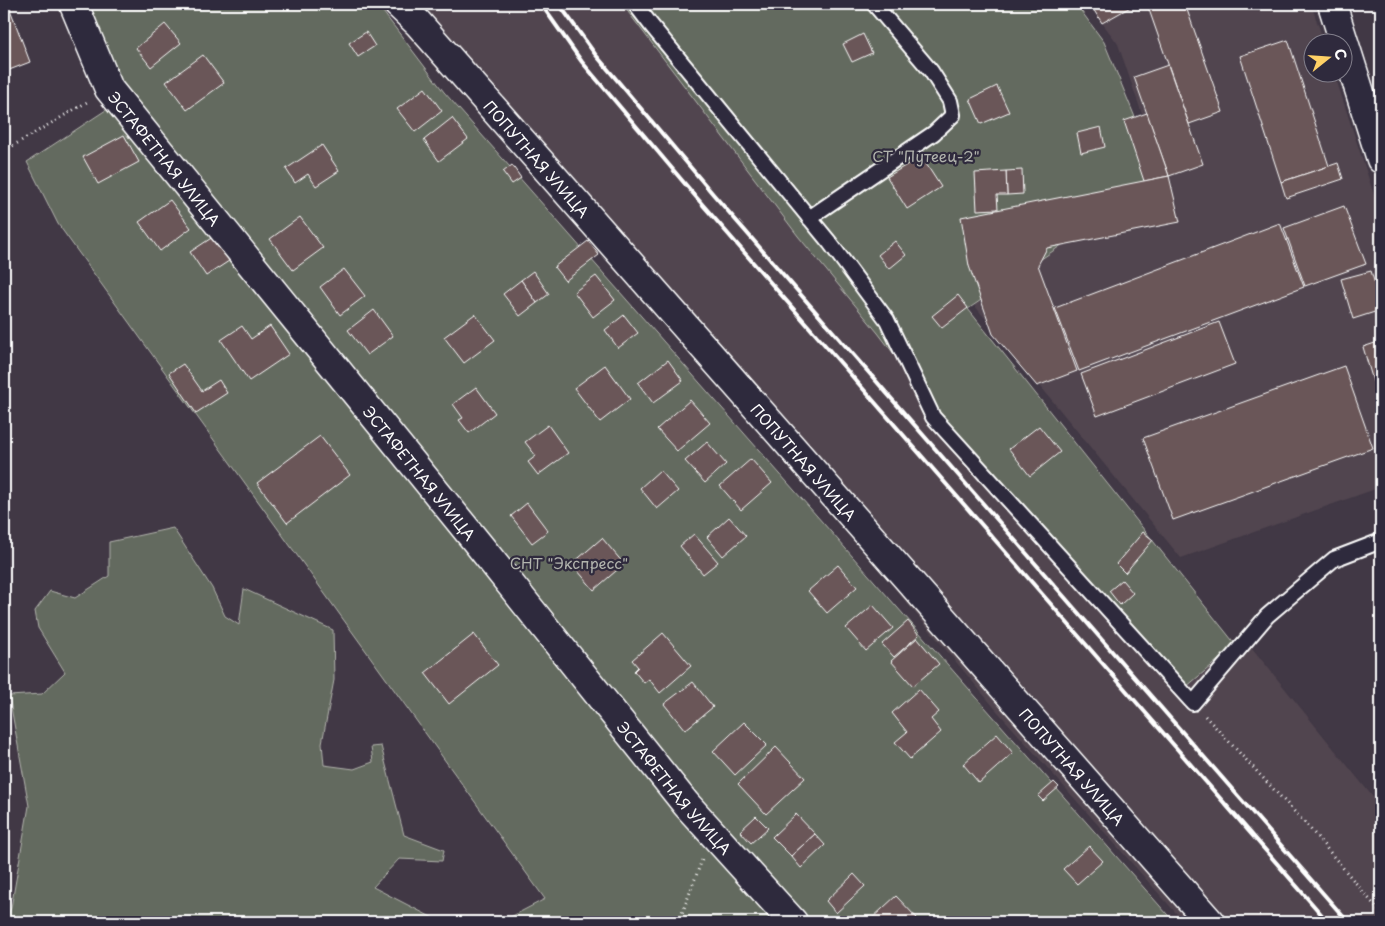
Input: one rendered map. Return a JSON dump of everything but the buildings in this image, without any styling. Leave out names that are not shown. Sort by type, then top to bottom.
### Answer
[{"type":"street","name":"ПОПУТНАЯ УЛИЦА","points":[[398,4],[418,23],[1210,922]]},
{"type":"street","points":[[1332,4],[1381,159]]},
{"type":"street","name":"ЭСТАФЕТНАЯ УЛИЦА","points":[[74,5],[109,89],[479,545],[686,804],[793,922]]},
{"type":"lane","points":[[635,4],[830,243],[887,320],[933,417],[1193,703],[1267,616],[1334,559],[1381,541]]},
{"type":"lane","points":[[809,218],[934,134],[952,115],[950,101],[931,71],[874,4]]},
{"type":"path","points":[[4,151],[109,89]]},
{"type":"path","points":[[1193,703],[1307,825],[1381,913]]},
{"type":"path","points":[[680,922],[712,833]]},
{"type":"shaded area","points":[[387,4],[675,4],[1190,681],[1243,637],[1381,807],[1381,922],[1184,922],[998,712],[799,474],[405,33]]},
{"type":"shaded area","points":[[1088,4],[1311,4],[1321,32],[1302,32],[1302,82],[1337,82],[1381,216],[1381,487],[1181,558],[970,300],[1156,155],[1118,44]]},
{"type":"green space","name":"СНТ \"Экспресс\"","points":[[66,4],[377,4],[444,92],[1174,922],[501,922],[545,899],[58,224],[27,162],[112,106]]},
{"type":"green space","name":"СТ \"Путеец-2\"","points":[[622,4],[1076,4],[1104,42],[1160,178],[968,309],[1236,645],[1186,687],[941,416],[878,333],[798,236]]},
{"type":"green space","points":[[173,528],[212,588],[225,616],[239,625],[244,589],[333,630],[334,680],[322,743],[324,765],[354,769],[373,762],[371,747],[381,746],[404,835],[444,850],[442,861],[399,859],[373,887],[435,919],[436,922],[4,922],[11,908],[29,806],[9,696],[42,694],[65,672],[38,628],[35,611],[50,591],[75,598],[109,576],[109,542]]},
{"type":"railway","points":[[541,4],[582,62],[702,204],[1328,922]]},
{"type":"railway","points":[[559,4],[595,54],[713,194],[1348,922]]}]
